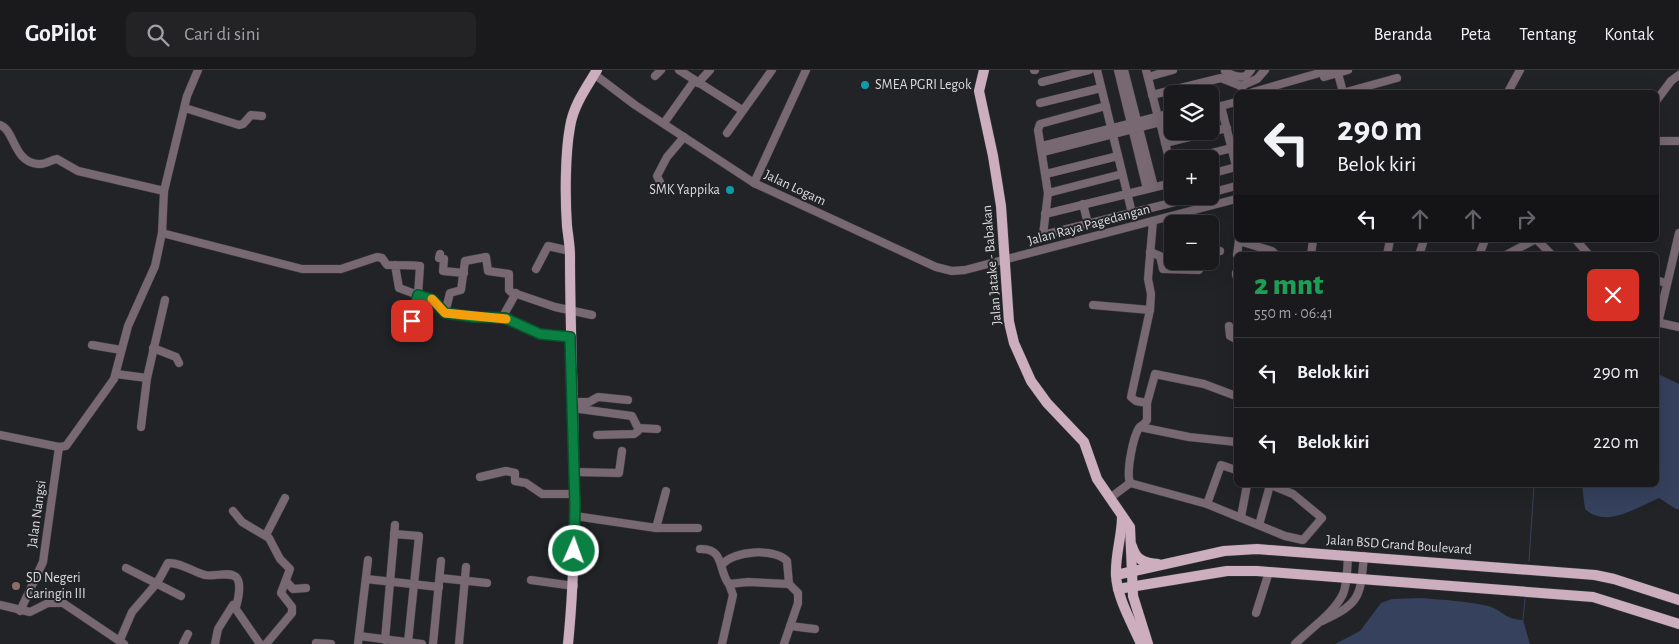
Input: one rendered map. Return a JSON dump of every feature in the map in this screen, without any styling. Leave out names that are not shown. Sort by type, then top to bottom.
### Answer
[{"type":"main road","name":"Jalan Jatake - Babakan","points":[[984,70],[979,91],[993,156],[1006,259],[1009,322],[1014,343],[1027,373],[1047,403],[1084,442],[1097,479],[1130,527],[1131,542]]},
{"type":"main road","points":[[568,644],[574,586],[575,516],[569,310],[570,251],[567,224],[570,128],[573,114],[585,87],[595,72]]},
{"type":"main road","points":[[1122,517],[1122,534],[1116,575],[1118,589],[1141,644]]},
{"type":"main road","points":[[1131,542],[1134,554],[1140,559],[1148,563],[1162,565]]},
{"type":"main road","points":[[1131,542],[1132,587],[1137,614],[1148,644]]},
{"type":"main road","name":"Jalan BSD Grand Boulevard","points":[[1116,575],[1224,551],[1258,549],[1595,575],[1614,579],[1679,600]]},
{"type":"main road","points":[[1118,589],[1227,571],[1270,572],[1593,597],[1679,624]]},
{"type":"main road","points":[[1137,614],[1140,596],[1143,592],[1161,582]]},
{"type":"street","points":[[0,435],[60,447],[66,446],[110,388],[116,374],[121,350],[132,317],[155,266],[162,233],[164,191],[185,108],[198,70]]},
{"type":"street","points":[[655,76],[661,70]]},
{"type":"street","points":[[679,70],[742,110]]},
{"type":"street","points":[[664,123],[696,82],[710,70]]},
{"type":"street","points":[[727,133],[772,70]]},
{"type":"street","points":[[754,183],[806,70]]},
{"type":"street","points":[[1042,82],[1090,70]]},
{"type":"street","points":[[1097,70],[1132,213]]},
{"type":"street","points":[[1118,70],[1135,125]]},
{"type":"street","points":[[1124,70],[1150,188]]},
{"type":"street","points":[[1167,150],[1147,73],[1173,70]]},
{"type":"street","points":[[1152,95],[1223,72],[1241,77],[1246,76],[1251,70]]},
{"type":"street","points":[[1223,72],[1242,89],[1257,79],[1265,70]]},
{"type":"street","points":[[1299,70],[1302,78]]},
{"type":"street","points":[[1260,90],[1302,78],[1348,70]]},
{"type":"street","points":[[1509,90],[1520,70]]},
{"type":"street","points":[[1278,90],[1335,71]]},
{"type":"street","points":[[1335,71],[1344,90]]},
{"type":"street","name":"Jalan Logam","points":[[595,72],[635,106],[754,183],[936,267],[952,271],[965,270],[1006,259]]},
{"type":"street","points":[[1659,97],[1672,80],[1679,75]]},
{"type":"street","points":[[1352,90],[1397,78]]},
{"type":"street","points":[[1040,103],[1101,88]]},
{"type":"street","points":[[1219,102],[1234,98]]},
{"type":"street","points":[[1234,103],[1221,106],[1234,157]]},
{"type":"street","points":[[1106,106],[1040,124],[1038,130],[1048,193],[1042,233],[1044,235],[1164,204]]},
{"type":"street","points":[[185,108],[239,125],[244,124],[250,115],[262,116]]},
{"type":"street","points":[[1042,149],[1164,117]]},
{"type":"street","points":[[1159,119],[1164,119]]},
{"type":"street","points":[[0,125],[6,129],[17,150],[31,162],[43,164],[57,159],[78,171],[164,191]]},
{"type":"street","points":[[1165,143],[1227,128]]},
{"type":"street","points":[[660,182],[657,176],[667,157],[684,137]]},
{"type":"street","points":[[1659,140],[1679,141]]},
{"type":"street","points":[[1219,151],[1232,148]]},
{"type":"street","points":[[1046,174],[1118,156]]},
{"type":"street","points":[[1219,171],[1234,167]]},
{"type":"street","points":[[1048,193],[1122,174]]},
{"type":"street","points":[[1045,214],[1164,185]]},
{"type":"street","points":[[1219,191],[1234,187]]},
{"type":"street","name":"Jalan Raya Pagedangan","points":[[1006,259],[1234,200]]},
{"type":"street","points":[[1083,204],[1088,224]]},
{"type":"street","points":[[1148,403],[1136,402],[1131,397],[1150,310],[1151,294],[1148,280],[1153,221]]},
{"type":"street","points":[[162,233],[302,269],[341,269],[377,257],[382,258],[385,265],[420,266],[418,295],[412,321],[407,326]]},
{"type":"street","points":[[1659,313],[1666,283],[1676,259],[1679,233]]},
{"type":"street","points":[[1242,242],[1273,252]]},
{"type":"street","points":[[1512,252],[1531,242]]},
{"type":"street","points":[[1537,242],[1549,252]]},
{"type":"street","points":[[1578,242],[1587,252]]},
{"type":"street","points":[[536,269],[548,246],[570,251]]},
{"type":"street","points":[[1150,252],[1160,256],[1164,269]]},
{"type":"street","points":[[440,254],[439,258],[444,259],[443,271],[464,272]]},
{"type":"street","points":[[445,313],[450,292],[461,290],[466,260],[486,257],[488,271],[509,274],[509,290],[569,310],[592,315]]},
{"type":"street","points":[[394,265],[401,290],[433,300],[445,313],[502,318],[540,334],[570,337]]},
{"type":"street","points":[[1659,281],[1666,283]]},
{"type":"street","points":[[502,318],[516,293]]},
{"type":"street","points":[[140,427],[148,378],[165,300]]},
{"type":"street","points":[[1093,305],[1150,310]]},
{"type":"street","points":[[1659,322],[1679,326]]},
{"type":"street","points":[[1229,326],[1230,336],[1234,338]]},
{"type":"street","points":[[92,345],[121,350]]},
{"type":"street","points":[[154,348],[176,356],[179,363]]},
{"type":"street","points":[[116,374],[148,378]]},
{"type":"street","points":[[1130,483],[1129,469],[1140,427],[1147,420],[1148,403],[1155,374],[1204,384],[1234,395]]},
{"type":"street","points":[[572,405],[585,403],[598,397],[628,400]]},
{"type":"street","points":[[572,405],[632,416],[638,428],[638,432],[634,434],[597,435]]},
{"type":"street","points":[[1140,427],[1190,437],[1234,442]]},
{"type":"street","points":[[638,428],[658,429]]},
{"type":"street","name":"Jalan Nangsi","points":[[20,611],[43,562],[60,447]]},
{"type":"street","points":[[574,472],[619,474],[622,451]]},
{"type":"street","points":[[1207,504],[1221,465],[1234,469]]},
{"type":"street","points":[[480,477],[509,471],[514,473],[515,480],[532,486],[541,493],[575,494]]},
{"type":"street","points":[[1110,498],[1130,483]]},
{"type":"street","points":[[1130,483],[1207,504],[1285,536],[1304,540],[1322,518],[1293,494],[1276,487]]},
{"type":"street","points":[[1241,517],[1247,487]]},
{"type":"street","points":[[1258,525],[1270,487]]},
{"type":"street","points":[[1293,487],[1293,494]]},
{"type":"street","points":[[656,528],[666,491]]},
{"type":"street","points":[[266,535],[284,498]]},
{"type":"street","points":[[233,512],[242,522],[266,535],[280,559],[290,569],[281,593],[292,607],[292,613],[266,644]]},
{"type":"street","points":[[575,516],[656,528],[698,528]]},
{"type":"street","points":[[385,640],[395,525]]},
{"type":"street","points":[[394,534],[419,536],[408,642]]},
{"type":"street","points":[[700,549],[711,549],[722,565],[724,576],[733,595],[722,644]]},
{"type":"street","points":[[722,565],[728,557],[744,552],[781,556],[787,561],[789,584],[798,593],[799,597],[784,644]]},
{"type":"street","points":[[1295,644],[1343,594],[1347,577],[1348,555]]},
{"type":"street","points":[[1316,624],[1342,612],[1355,602],[1361,590],[1364,556]]},
{"type":"street","points":[[368,560],[359,640],[385,640],[422,644]]},
{"type":"street","points":[[433,644],[441,561]]},
{"type":"street","points":[[0,605],[30,612],[48,603],[63,603],[122,642],[132,612],[157,583],[166,565],[171,563],[205,575],[231,575],[239,582],[236,607],[260,644]]},
{"type":"street","points":[[459,644],[466,566]]},
{"type":"street","points":[[126,568],[181,596]]},
{"type":"street","points":[[1256,613],[1270,572]]},
{"type":"street","points":[[440,578],[487,583]]},
{"type":"street","points":[[366,579],[439,587]]},
{"type":"street","points":[[531,580],[574,586]]},
{"type":"street","points":[[286,581],[293,589],[306,588]]},
{"type":"street","points":[[729,584],[748,582],[789,584]]},
{"type":"street","points":[[215,644],[218,629],[233,605],[236,607]]},
{"type":"street","points":[[790,626],[814,630]]},
{"type":"street","points":[[183,644],[188,634]]},
{"type":"street","points":[[316,643],[331,644]]},
{"type":"water","points":[[1659,374],[1679,384],[1679,509],[1659,498],[1631,511],[1612,517],[1593,515],[1585,509],[1582,487],[1659,487]]},
{"type":"water","points":[[1422,598],[1488,606],[1511,618],[1523,620],[1530,644],[1335,644],[1360,631],[1381,603],[1392,599]]},
{"type":"waterway","points":[[1529,561],[1534,487]]},
{"type":"waterway","points":[[1523,620],[1525,599]]},
{"type":"slow traffic","points":[[432,299],[445,313],[459,316],[506,319]]},
{"type":"place","name":"SMEA PGRI Legok","points":[[865,85]]},
{"type":"place","name":"SMK Yappika","points":[[730,190]]},
{"type":"place","name":"SD Negeri Caringin III","points":[[16,586]]},
{"type":"route","points":[[412,321],[418,295],[433,300],[445,313],[459,316],[505,318],[540,334],[570,337],[575,505],[574,551]]}]
